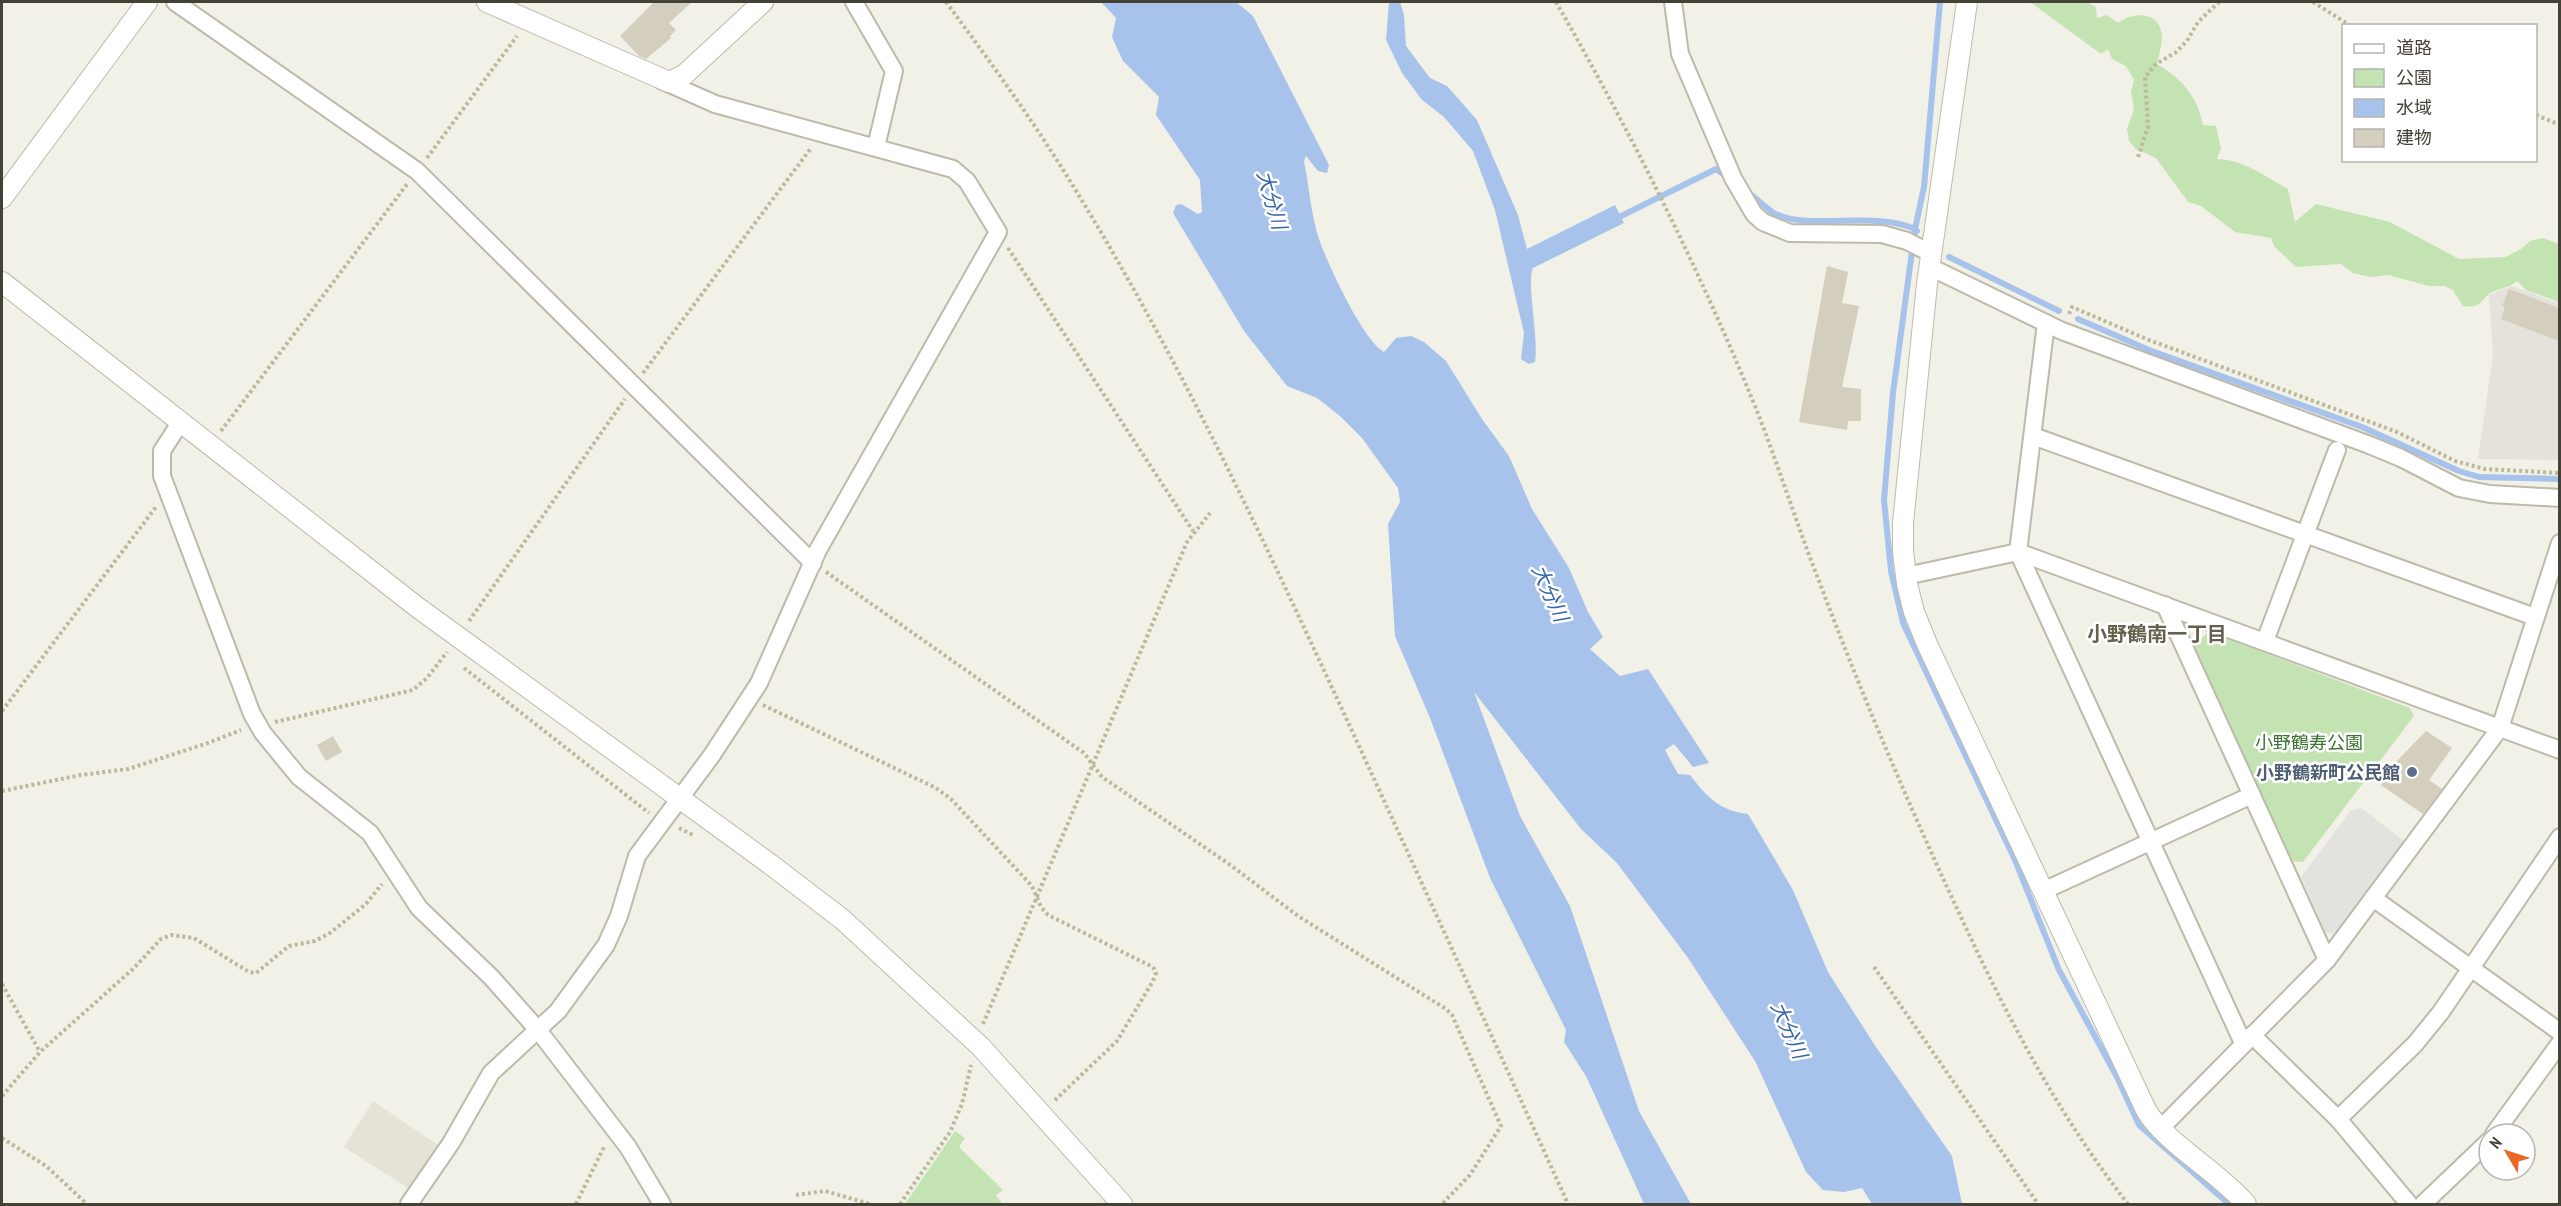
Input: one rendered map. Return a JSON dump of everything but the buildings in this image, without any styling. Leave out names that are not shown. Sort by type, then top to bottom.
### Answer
[{"type":"street","points":[[2,198],[147,2]]},
{"type":"street","points":[[175,2],[417,171],[633,387],[813,562]]},
{"type":"street","points":[[408,1204],[451,1143],[491,1073],[568,999],[606,945],[619,916],[637,856],[680,800],[749,698],[813,562],[998,232],[959,172],[876,147],[715,104],[487,2]]},
{"type":"street","points":[[661,80],[669,82],[684,75],[763,2]]},
{"type":"street","points":[[854,2],[894,71],[876,147]]},
{"type":"street","points":[[1672,2],[1680,54],[1686,72],[1733,178],[1754,214],[1763,222],[1790,233],[1882,234],[1907,241],[1931,260],[2046,323],[2123,354],[2367,444],[2401,458],[2459,488],[2490,494],[2559,498]]},
{"type":"street","points":[[1967,2],[1931,260],[1903,515],[1906,576],[1919,626],[2142,1104],[2160,1128],[2225,1183],[2246,1204]]},
{"type":"street","points":[[2,282],[457,637],[842,919],[1122,1204]]},
{"type":"street","points":[[2046,323],[2018,552],[2150,842],[2247,1039],[2338,1119],[2409,1204]]},
{"type":"street","points":[[180,423],[166,443],[160,459],[168,492],[258,725],[299,777],[370,833],[425,916],[491,977],[538,1030],[643,1169],[662,1204]]},
{"type":"street","points":[[2033,436],[2535,617]]},
{"type":"street","points":[[2265,641],[2337,450]]},
{"type":"street","points":[[2160,1128],[2327,960],[2500,728],[2559,543]]},
{"type":"street","points":[[1906,576],[2018,552],[2559,750]]},
{"type":"street","points":[[2165,605],[2327,960]]},
{"type":"street","points":[[2043,891],[2252,795]]},
{"type":"street","points":[[2338,1119],[2415,1044],[2441,1012],[2559,837]]},
{"type":"street","points":[[2373,898],[2559,1032]]},
{"type":"street","points":[[2503,1122],[2559,1043]]},
{"type":"street","points":[[2423,1204],[2477,1152]]},
{"type":"path","points":[[946,2],[1022,107],[1070,180],[1165,347],[1216,444],[1296,610],[1568,1204]]},
{"type":"path","points":[[1556,2],[1687,251],[1722,327],[1758,415],[1875,725],[2012,1025],[2053,1096],[2098,1164],[2128,1204]]},
{"type":"path","points":[[2138,157],[2148,128],[2145,77],[2156,64],[2181,47],[2198,22],[2219,2]]},
{"type":"path","points":[[2313,2],[2348,24]]},
{"type":"path","points":[[210,446],[529,20]]},
{"type":"path","points":[[2537,116],[2559,125]]},
{"type":"path","points":[[2,791],[81,775],[128,769],[258,725],[413,690],[427,678],[633,387],[822,133]]},
{"type":"path","points":[[998,232],[1193,531]]},
{"type":"path","points":[[2072,307],[2149,340],[2397,432],[2464,464],[2485,469],[2559,473]]},
{"type":"path","points":[[2,711],[168,492]]},
{"type":"path","points":[[900,1204],[950,1132],[962,1104],[974,1052],[1036,899],[1193,531],[1210,513]]},
{"type":"path","points":[[813,562],[1084,753],[1102,777],[1229,864],[1298,916],[1452,1015],[1501,1126],[1470,1175],[1442,1204]]},
{"type":"path","points":[[749,698],[936,788],[951,800],[1032,886],[1036,899],[1048,915],[1153,968],[1156,973],[1117,1041],[1050,1105]]},
{"type":"path","points":[[673,827],[696,837]]},
{"type":"path","points":[[2,1096],[40,1053],[161,939],[171,935],[194,938],[249,972],[256,973],[289,946],[315,941],[330,933],[366,904],[395,870]]},
{"type":"path","points":[[1874,967],[2038,1204]]},
{"type":"path","points":[[2,984],[40,1053]]},
{"type":"path","points":[[974,1052],[978,1068]]},
{"type":"path","points":[[576,1204],[600,1152],[615,1130]]},
{"type":"path","points":[[2,1138],[46,1166],[87,1204]]},
{"type":"path","points":[[796,1195],[825,1191],[870,1204]]},
{"type":"shaded area","points":[[2512,286],[2559,303],[2558,460],[2478,459],[2493,355],[2489,295]]},
{"type":"shaded area","points":[[2361,808],[2404,841],[2335,934],[2326,932],[2301,877],[2351,810]]},
{"type":"shaded area","points":[[373,1101],[439,1146],[411,1190],[344,1147]]},
{"type":"green space","points":[[2030,2],[2087,2],[2096,7],[2097,18],[2107,15],[2118,23],[2138,15],[2157,22],[2162,36],[2157,64],[2187,89],[2201,115],[2203,125],[2216,126],[2221,148],[2217,159],[2237,162],[2288,189],[2295,222],[2316,204],[2390,222],[2459,259],[2505,257],[2521,249],[2530,241],[2543,238],[2559,244],[2559,302],[2526,290],[2517,281],[2511,286],[2489,294],[2477,305],[2463,306],[2453,290],[2444,286],[2429,286],[2388,275],[2370,277],[2353,273],[2341,264],[2296,267],[2274,246],[2271,238],[2235,232],[2201,206],[2188,202],[2156,158],[2136,149],[2129,141],[2127,129],[2134,109],[2131,92],[2134,80],[2126,66],[2112,59],[2108,49],[2101,54]]},
{"type":"green space","name":"小野鶴寿公園","points":[[2209,632],[2410,708],[2414,716],[2303,862],[2289,861],[2192,645]]},
{"type":"green space","points":[[955,1131],[965,1138],[959,1147],[1003,1190],[996,1195],[1002,1204],[905,1204]]},
{"type":"water","name":"大分川","points":[[1101,2],[1236,2],[1253,16],[1329,165],[1327,173],[1318,171],[1306,156],[1304,161],[1319,239],[1338,283],[1357,318],[1367,334],[1384,352],[1396,338],[1411,336],[1424,342],[1446,361],[1482,419],[1509,456],[1532,509],[1569,568],[1588,612],[1603,637],[1590,649],[1620,676],[1648,669],[1709,763],[1693,767],[1674,744],[1665,750],[1678,774],[1690,775],[1708,796],[1722,806],[1748,814],[1793,890],[1828,972],[1874,1044],[1952,1156],[1962,1204],[1872,1204],[1862,1188],[1844,1192],[1823,1190],[1806,1172],[1755,1061],[1688,958],[1617,863],[1581,829],[1474,692],[1520,816],[1570,906],[1639,1111],[1691,1204],[1644,1204],[1586,1076],[1564,1042],[1566,1030],[1490,878],[1430,718],[1395,636],[1388,524],[1400,502],[1398,488],[1362,438],[1340,416],[1317,398],[1287,386],[1244,331],[1173,213],[1176,205],[1181,204],[1198,214],[1202,212],[1200,180],[1156,115],[1159,97],[1123,61],[1112,37],[1116,18]]},
{"type":"water","points":[[1389,2],[1400,2],[1404,15],[1406,46],[1430,78],[1447,86],[1477,120],[1518,215],[1527,249],[1615,205],[1624,223],[1533,268],[1531,285],[1535,362],[1529,364],[1521,359],[1524,333],[1495,210],[1473,151],[1444,117],[1422,100],[1402,73],[1386,40]]},
{"type":"waterway","points":[[1917,231],[1915,229],[1924,187],[1940,2]]},
{"type":"waterway","points":[[1613,220],[1716,169],[1726,176]]},
{"type":"waterway","points":[[1747,191],[1772,212],[1786,218],[1821,221],[1880,221],[1915,229],[1893,393],[1884,500],[1891,571],[1903,623],[2015,860],[2059,970],[2117,1077],[2139,1125],[2229,1204]]},
{"type":"waterway","points":[[1949,257],[2059,311]]},
{"type":"waterway","points":[[2078,319],[2149,350],[2362,427],[2459,471],[2479,477],[2560,479]]},
{"type":"place","name":"小野鶴新町公民館","points":[[2412,772]]},
{"type":"district","name":"小野鶴南一丁目","points":[[2157,634]]}]
